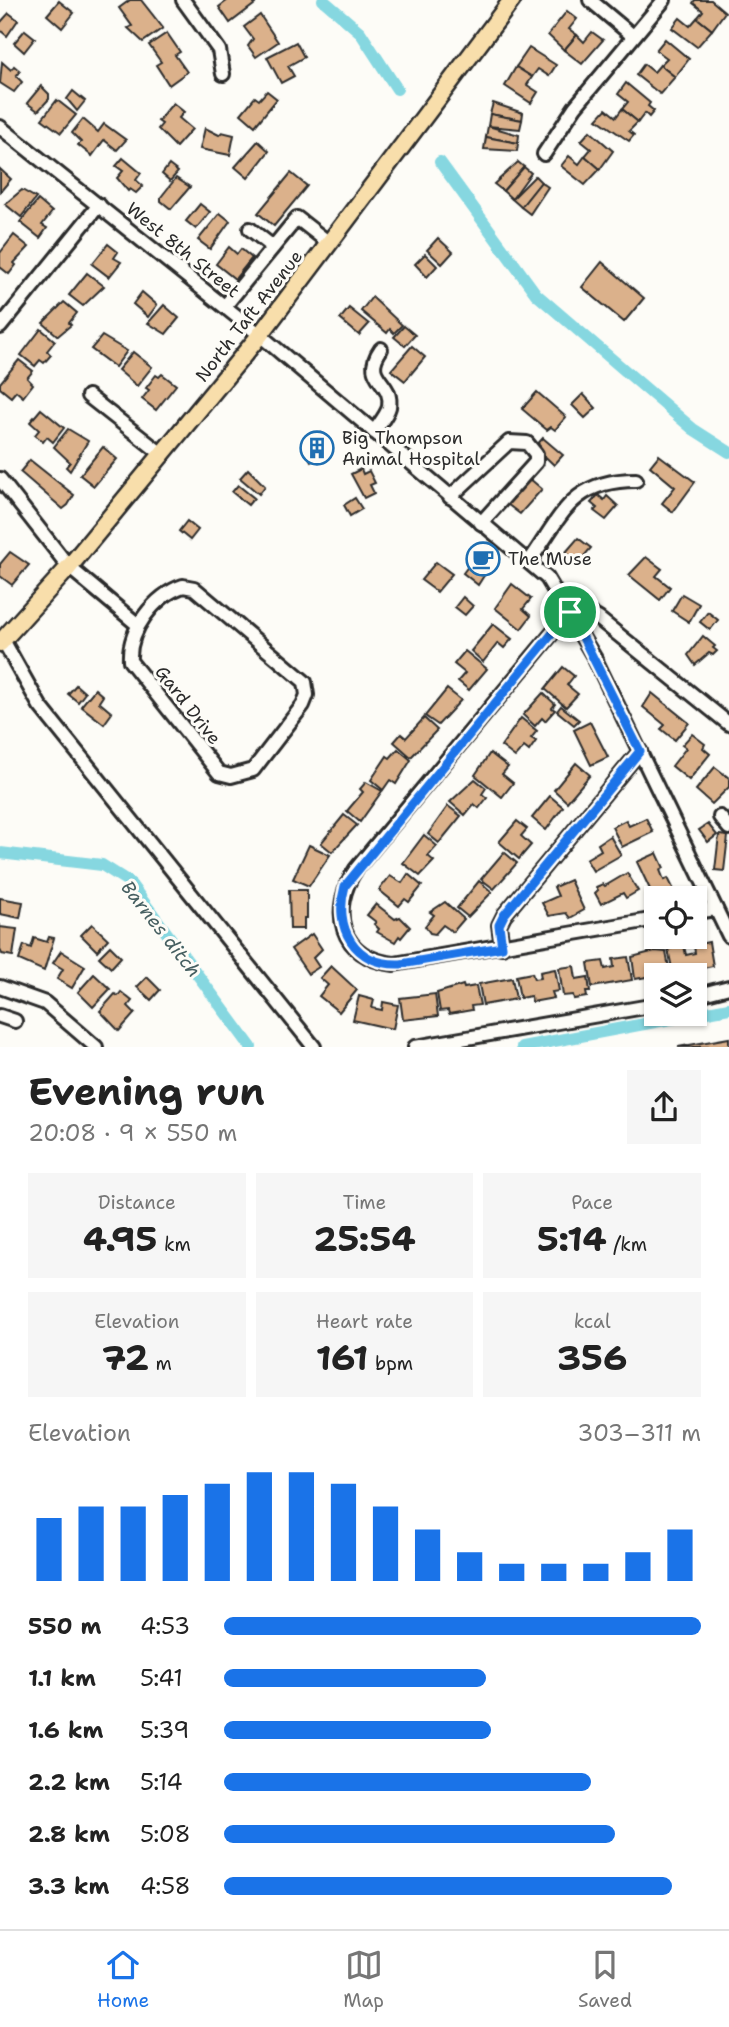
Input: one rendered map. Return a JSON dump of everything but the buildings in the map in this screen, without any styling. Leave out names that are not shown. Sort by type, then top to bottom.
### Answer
[{"type":"main road","name":"North Taft Avenue","points":[[1,642],[69,567],[260,335],[512,0]]},
{"type":"street","points":[[183,0],[219,50],[223,74]]},
{"type":"street","points":[[590,0],[633,36]]},
{"type":"street","points":[[544,153],[575,107],[664,0]]},
{"type":"street","name":"West 8th Street","points":[[0,127],[225,306],[547,578],[570,612],[729,936]]},
{"type":"street","points":[[0,327],[99,205]]},
{"type":"street","points":[[225,306],[298,218],[329,243]]},
{"type":"street","points":[[250,229],[273,247]]},
{"type":"street","points":[[374,432],[389,409],[389,399],[373,369],[372,361],[380,349]]},
{"type":"street","points":[[88,396],[163,455]]},
{"type":"street","points":[[450,497],[509,442],[527,443],[536,454],[536,462],[481,523]]},
{"type":"street","points":[[0,479],[69,567],[138,625]]},
{"type":"street","points":[[529,562],[578,495],[600,484],[636,480]]},
{"type":"street","name":"Gard Drive","points":[[183,586],[194,588],[305,682],[307,695],[303,705],[253,770],[231,776],[219,773],[130,661],[130,647],[138,625],[171,590],[183,586]]},
{"type":"street","points":[[559,595],[599,619],[729,724]]},
{"type":"street","points":[[570,612],[356,869],[345,886],[340,901],[341,925],[348,937],[365,954],[394,964],[644,921]]},
{"type":"street","points":[[1,642],[40,706],[314,1047]]},
{"type":"street","points":[[502,947],[499,925],[504,915],[640,751]]},
{"type":"street","points":[[707,910],[716,909]]},
{"type":"street","points":[[0,987],[44,1003],[96,1047]]},
{"type":"street","points":[[707,993],[729,988]]},
{"type":"street","points":[[415,1047],[644,1007]]},
{"type":"street","points":[[0,1016],[15,1021]]},
{"type":"waterway","points":[[323,0],[360,32],[397,89]]},
{"type":"waterway","points":[[440,162],[536,294],[693,429],[729,452]]},
{"type":"waterway","name":"Barnes ditch","points":[[0,853],[102,865],[129,882],[251,1047]]},
{"type":"waterway","name":"Barnes ditch","points":[[522,1047],[729,1008]]},
{"type":"place","name":"Big Thompson Animal Hospital","points":[[317,448]]},
{"type":"place","name":"The Muse","points":[[483,559]]},
{"type":"route","points":[[570,612],[640,751],[504,915],[499,925],[502,947],[401,964],[377,961],[353,944],[341,925],[340,901],[345,886],[356,869],[570,612]]}]
